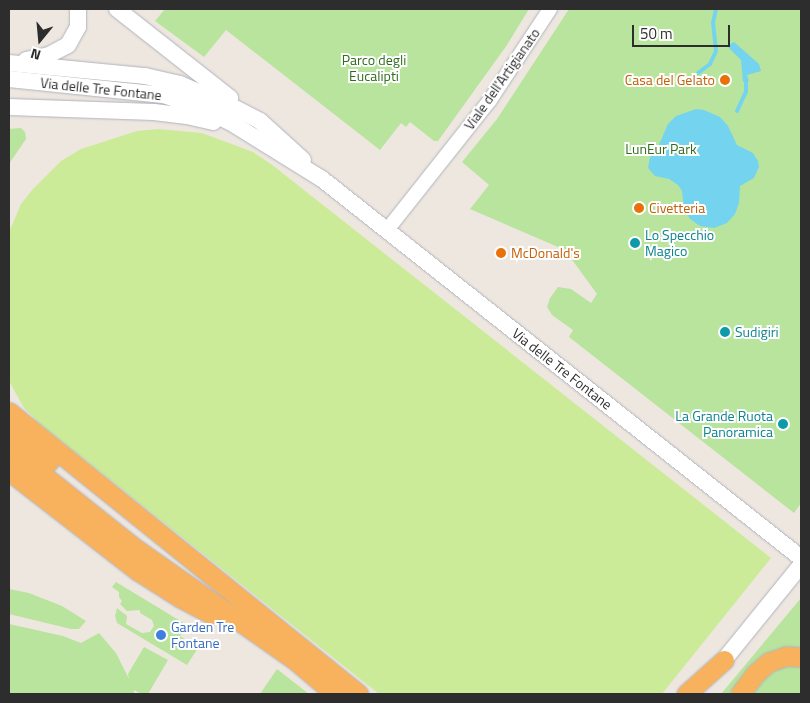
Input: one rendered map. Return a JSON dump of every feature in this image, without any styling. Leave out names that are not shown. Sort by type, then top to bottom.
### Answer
[{"type":"highway","points":[[9,412],[239,595],[270,624],[359,694]]},
{"type":"highway","points":[[9,430],[151,542],[270,624]]},
{"type":"highway","points":[[9,448],[132,546],[276,648],[336,694]]},
{"type":"highway","points":[[9,471],[143,574],[179,597],[276,648]]},
{"type":"highway","points":[[740,694],[764,665],[786,656],[801,656]]},
{"type":"highway","points":[[686,694],[724,660]]},
{"type":"highway","points":[[704,694],[724,660]]},
{"type":"main road","points":[[9,62],[42,57],[62,50],[76,34],[78,9]]},
{"type":"main road","points":[[117,9],[260,121]]},
{"type":"main road","name":"Via delle Tre Fontane","points":[[9,62],[168,80],[206,95],[260,121],[322,179],[801,558]]},
{"type":"main road","name":"Via delle Tre Fontane","points":[[9,79],[163,95],[216,115],[322,179]]},
{"type":"main road","points":[[9,106],[180,115],[214,123],[257,140]]},
{"type":"main road","points":[[724,660],[801,565]]},
{"type":"street","name":"Viale dell'Artigianato","points":[[387,230],[506,78],[550,9]]},
{"type":"green space","name":"Parco degli Eucalipti","points":[[165,9],[529,9],[507,45],[438,141],[434,141],[410,122],[406,127],[401,123],[380,150],[226,30],[204,57],[155,21]]},
{"type":"green space","name":"LunEur Park","points":[[569,9],[801,9],[801,503],[794,513],[569,337],[573,330],[552,315],[547,307],[550,298],[558,287],[571,289],[591,303],[597,294],[565,250],[470,209],[489,185],[462,162],[497,119]]},
{"type":"green space","points":[[21,128],[25,132],[26,139],[9,164],[9,129]]},
{"type":"green space","points":[[158,129],[202,133],[253,152],[271,164],[771,558],[662,694],[379,694],[41,425],[24,408],[9,381],[9,232],[21,204],[61,161],[81,149],[137,131]]},
{"type":"green space","points":[[116,582],[187,625],[180,636],[198,648],[187,665],[117,623],[115,616],[117,608],[127,616],[126,624],[142,633],[150,632],[154,626],[152,620],[140,613],[140,610],[127,611],[120,604],[122,601],[119,597],[119,592],[112,587]]},
{"type":"green space","points":[[9,589],[29,593],[62,606],[86,621],[79,629],[71,629],[9,614]]},
{"type":"green space","points":[[801,598],[801,648],[757,661],[729,694],[721,694]]},
{"type":"green space","points":[[9,624],[63,636],[81,643],[99,633],[116,653],[129,679],[128,674],[144,647],[168,660],[148,694],[141,694],[134,690],[134,694],[9,694]]},
{"type":"green space","points":[[783,664],[801,664],[801,694],[747,694],[759,678]]},
{"type":"green space","points":[[277,669],[309,694],[260,694]]},
{"type":"water","points":[[734,42],[759,64],[761,71],[747,75],[749,81],[743,82],[741,60],[727,46]]},
{"type":"water","points":[[696,109],[704,110],[720,117],[728,126],[737,145],[753,153],[759,167],[754,178],[740,186],[739,203],[735,214],[727,223],[714,228],[700,226],[690,219],[684,209],[682,191],[678,185],[669,179],[655,176],[648,168],[650,157],[658,147],[668,124],[676,116]]},
{"type":"waterway","points":[[698,73],[710,64],[716,51],[713,23],[716,9]]},
{"type":"waterway","points":[[737,111],[746,92],[746,82]]},
{"type":"place","name":"Casa del Gelato","points":[[725,80]]},
{"type":"place","name":"Civetteria","points":[[639,208]]},
{"type":"place","name":"Lo Specchio Magico","points":[[635,243]]},
{"type":"place","name":"McDonald's","points":[[501,253]]},
{"type":"place","name":"Sudigiri","points":[[725,332]]},
{"type":"place","name":"La Grande Ruota Panoramica","points":[[783,424]]},
{"type":"place","name":"Garden Tre Fontane","points":[[161,635]]}]
